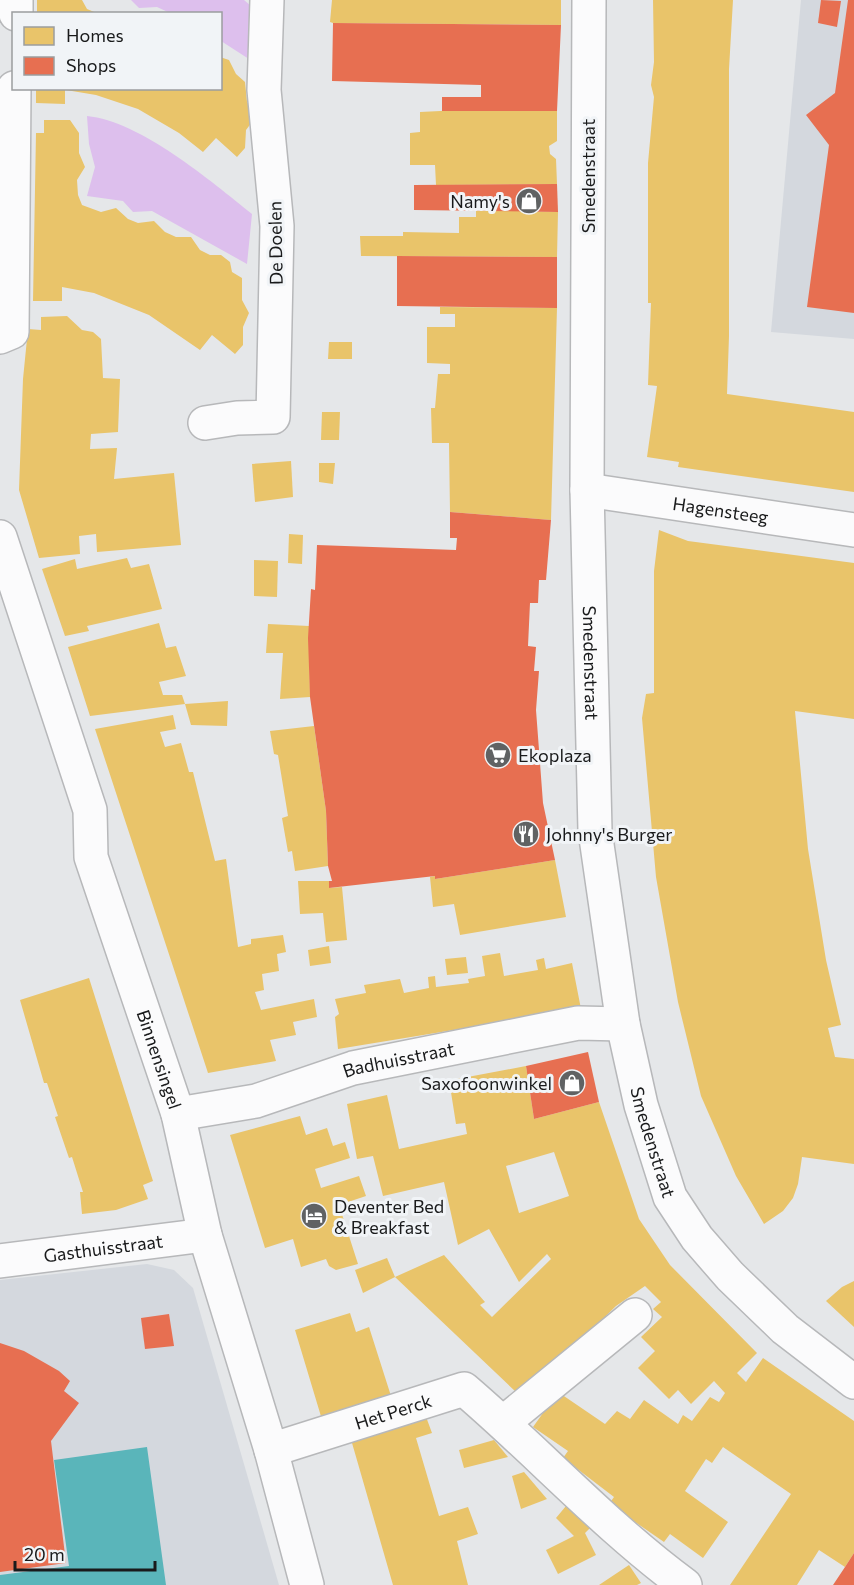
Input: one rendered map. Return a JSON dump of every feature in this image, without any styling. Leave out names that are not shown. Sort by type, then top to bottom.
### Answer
[{"type":"street","name":"De Doelen","points":[[205,423],[237,418],[273,417],[277,226],[264,90],[267,0]]},
{"type":"street","name":"Smedenstraat","points":[[589,0],[587,490],[594,831],[623,1024],[641,1105],[670,1197],[697,1238],[730,1276],[784,1329],[854,1382]]},
{"type":"street","points":[[0,337],[12,332],[14,90]]},
{"type":"street","name":"Hagensteeg","points":[[587,490],[854,530]]},
{"type":"street","name":"Binnensingel","points":[[0,537],[90,810],[92,857],[178,1114],[206,1235],[271,1450],[307,1585]]},
{"type":"street","name":"Badhuisstraat","points":[[178,1114],[256,1101],[353,1068],[578,1023],[623,1024]]},
{"type":"street","name":"Gasthuisstraat","points":[[0,1261],[206,1235]]},
{"type":"street","points":[[503,1423],[635,1315]]},
{"type":"street","name":"Het Perck","points":[[271,1450],[464,1389],[503,1423],[574,1492],[685,1585]]},
{"type":"shaded area","points":[[131,0],[244,0],[257,11],[252,61],[222,42],[222,12],[168,12],[157,7],[139,8]]},
{"type":"shaded area","points":[[801,0],[854,0],[854,339],[771,332]]},
{"type":"shaded area","points":[[87,116],[108,120],[129,129],[174,154],[252,214],[247,264],[152,211],[133,212],[123,201],[87,196],[95,167],[89,144]]},
{"type":"shaded area","points":[[147,1264],[174,1270],[193,1288],[279,1585],[0,1585],[0,1280]]},
{"type":"water","points":[[147,1447],[166,1585],[0,1585],[0,1575],[69,1566],[54,1460]]},
{"type":"building: Homes","points":[[37,0],[82,0],[87,9],[94,12],[37,12]]},
{"type":"building: Homes","points":[[332,0],[561,0],[561,25],[333,23],[330,22]]},
{"type":"building: Homes","points":[[653,0],[733,0],[729,69],[727,394],[854,412],[854,492],[678,467],[679,462],[647,457],[657,386],[648,385],[651,303],[648,303],[648,163],[654,97],[651,85],[654,62]]},
{"type":"building: Homes","points":[[222,58],[229,60],[236,74],[245,82],[252,122],[246,130],[245,148],[237,157],[216,138],[203,152],[179,133],[138,109],[96,95],[66,90],[222,90]]},
{"type":"building: Homes","points":[[36,90],[65,90],[65,104],[36,103]]},
{"type":"building: Homes","points":[[557,111],[557,141],[549,146],[550,154],[556,159],[557,184],[436,185],[435,165],[410,165],[410,133],[420,132],[420,112]]},
{"type":"building: Homes","points":[[44,120],[70,120],[79,133],[79,153],[85,167],[77,180],[78,195],[82,205],[101,212],[116,208],[128,219],[138,223],[154,221],[165,232],[176,237],[191,237],[200,250],[210,255],[221,255],[230,262],[232,272],[242,278],[242,300],[249,313],[243,327],[243,345],[235,354],[212,335],[200,350],[149,315],[94,293],[62,287],[62,301],[33,301],[36,133],[44,133]]},
{"type":"building: Homes","points":[[476,210],[558,212],[557,257],[361,256],[360,236],[403,236],[403,232],[459,233],[459,217],[476,217]]},
{"type":"building: Homes","points":[[440,307],[557,308],[551,520],[450,512],[449,443],[432,443],[431,408],[435,408],[438,374],[450,374],[450,364],[427,363],[427,327],[455,327],[455,314],[440,314]]},
{"type":"building: Homes","points":[[67,316],[82,330],[93,332],[101,339],[103,378],[120,379],[118,432],[91,434],[90,449],[117,448],[114,479],[174,473],[181,545],[97,552],[96,534],[79,536],[80,554],[39,558],[19,490],[23,379],[28,329],[41,330],[41,317]]},
{"type":"building: Homes","points":[[329,342],[352,342],[352,359],[328,359]]},
{"type":"building: Homes","points":[[322,412],[340,412],[339,440],[321,440]]},
{"type":"building: Homes","points":[[291,461],[293,497],[255,502],[252,464]]},
{"type":"building: Homes","points":[[319,463],[335,463],[333,484],[319,482]]},
{"type":"building: Homes","points":[[659,530],[688,541],[854,563],[854,719],[795,711],[808,849],[826,960],[841,1025],[828,1028],[835,1057],[854,1059],[854,1164],[802,1157],[798,1184],[793,1198],[783,1211],[764,1224],[736,1176],[701,1096],[678,1002],[656,877],[642,718],[646,694],[654,693],[654,571]]},
{"type":"building: Homes","points":[[289,534],[303,535],[302,564],[288,563]]},
{"type":"building: Homes","points":[[127,558],[131,568],[149,564],[162,609],[87,626],[89,631],[65,636],[42,569],[75,559],[77,569]]},
{"type":"building: Homes","points":[[254,560],[278,561],[277,597],[254,596]]},
{"type":"building: Homes","points":[[159,623],[166,648],[176,646],[186,676],[159,682],[163,695],[182,695],[185,704],[90,716],[68,647]]},
{"type":"building: Homes","points":[[268,624],[309,626],[310,697],[280,699],[283,653],[266,653]]},
{"type":"building: Homes","points":[[228,701],[227,726],[191,725],[185,704]]},
{"type":"building: Homes","points":[[173,715],[176,729],[160,732],[165,747],[181,743],[189,772],[193,772],[215,861],[226,859],[238,947],[251,944],[251,939],[283,935],[286,952],[277,954],[279,971],[262,974],[264,990],[255,992],[261,1010],[314,999],[317,1017],[293,1022],[296,1035],[270,1040],[276,1061],[208,1073],[95,729]]},
{"type":"building: Homes","points":[[314,726],[326,811],[328,866],[295,871],[292,851],[288,852],[282,818],[288,816],[278,755],[274,754],[270,731]]},
{"type":"building: Homes","points":[[555,860],[566,917],[460,935],[454,904],[433,907],[430,877],[435,876],[435,879]]},
{"type":"building: Homes","points":[[298,881],[329,881],[329,888],[342,887],[347,940],[326,942],[323,913],[300,914]]},
{"type":"building: Homes","points":[[329,946],[331,963],[310,966],[308,950]]},
{"type":"building: Homes","points":[[500,953],[504,976],[538,970],[536,960],[544,958],[546,969],[572,963],[581,1009],[338,1049],[335,1017],[339,1014],[335,999],[366,993],[364,985],[400,979],[404,993],[429,988],[428,977],[435,976],[436,987],[469,983],[468,979],[485,976],[482,956]]},
{"type":"building: Homes","points":[[466,957],[468,973],[447,975],[445,959]]},
{"type":"building: Homes","points":[[89,978],[153,1181],[143,1185],[148,1199],[116,1210],[82,1214],[80,1192],[83,1192],[72,1157],[69,1158],[55,1117],[58,1116],[47,1083],[44,1083],[20,1000]]},
{"type":"building: Homes","points":[[526,1066],[534,1119],[599,1102],[639,1219],[670,1265],[757,1353],[737,1373],[746,1382],[763,1358],[854,1421],[854,1553],[845,1567],[819,1550],[797,1585],[730,1585],[791,1494],[723,1447],[712,1463],[706,1459],[685,1491],[728,1522],[703,1558],[670,1534],[664,1542],[609,1504],[614,1497],[563,1458],[568,1451],[533,1427],[558,1392],[605,1424],[617,1411],[630,1419],[644,1400],[678,1424],[683,1415],[692,1421],[710,1397],[719,1402],[725,1393],[714,1381],[691,1404],[678,1390],[669,1399],[638,1368],[655,1351],[641,1337],[662,1317],[653,1309],[661,1302],[645,1286],[616,1306],[546,1375],[542,1369],[517,1393],[395,1277],[444,1255],[485,1302],[480,1305],[492,1317],[551,1259],[547,1254],[519,1282],[489,1229],[458,1245],[444,1182],[383,1196],[373,1156],[357,1159],[347,1104],[387,1095],[399,1149],[467,1134],[465,1123],[456,1124],[450,1086],[458,1084],[457,1079]],"holes":[[[554,1152],[569,1196],[519,1213],[506,1166]]]},
{"type":"building: Homes","points":[[300,1116],[306,1135],[327,1128],[333,1146],[345,1142],[350,1158],[315,1169],[321,1188],[359,1176],[366,1196],[339,1205],[358,1264],[336,1270],[329,1266],[326,1259],[301,1267],[293,1239],[265,1248],[230,1135]]},
{"type":"building: Homes","points":[[387,1258],[395,1277],[363,1293],[355,1270]]},
{"type":"building: Homes","points":[[854,1281],[854,1327],[826,1301],[842,1287]]},
{"type":"building: Homes","points":[[350,1313],[356,1332],[369,1327],[391,1396],[323,1423],[295,1330]]},
{"type":"building: Homes","points":[[425,1414],[432,1433],[416,1438],[439,1516],[468,1507],[478,1534],[457,1541],[468,1585],[393,1585],[350,1436]]},
{"type":"building: Homes","points":[[494,1440],[508,1457],[464,1468],[459,1450]]},
{"type":"building: Homes","points":[[524,1472],[547,1499],[521,1509],[512,1476]]},
{"type":"building: Homes","points":[[566,1506],[590,1528],[585,1533],[596,1555],[558,1574],[546,1550],[574,1536],[556,1518]]},
{"type":"building: Homes","points":[[629,1565],[641,1583],[637,1585],[599,1585]]},
{"type":"building: Shops","points":[[821,0],[841,1],[837,27],[818,23]]},
{"type":"building: Shops","points":[[848,0],[854,0],[854,313],[807,307],[829,145],[806,115],[835,93]]},
{"type":"building: Shops","points":[[333,23],[561,25],[557,111],[442,111],[442,97],[481,97],[481,85],[332,81]]},
{"type":"building: Shops","points":[[557,184],[558,212],[414,210],[414,185]]},
{"type":"building: Shops","points":[[397,256],[557,257],[557,308],[397,306]]},
{"type":"building: Shops","points":[[450,512],[551,520],[546,580],[539,580],[538,603],[530,603],[528,646],[536,647],[534,671],[539,671],[536,710],[543,803],[555,860],[435,879],[435,876],[329,888],[329,881],[332,881],[328,866],[326,811],[310,697],[308,638],[311,589],[315,590],[317,545],[456,550],[457,538],[450,538]]},
{"type":"building: Shops","points":[[588,1052],[599,1102],[534,1119],[526,1066]]},
{"type":"building: Shops","points":[[169,1314],[174,1346],[145,1349],[141,1318]]},
{"type":"building: Shops","points":[[0,1343],[24,1351],[59,1371],[70,1381],[64,1391],[79,1403],[51,1441],[66,1563],[0,1572]]},
{"type":"building: Shops","points":[[854,1553],[854,1585],[833,1585],[845,1567]]},
{"type":"place","name":"Namy's","points":[[529,201]]},
{"type":"place","name":"Ekoplaza","points":[[498,755]]},
{"type":"place","name":"Johnny's Burger","points":[[526,834]]},
{"type":"place","name":"Saxofoonwinkel","points":[[572,1083]]},
{"type":"place","name":"Deventer Bed & Breakfast","points":[[314,1216]]}]
